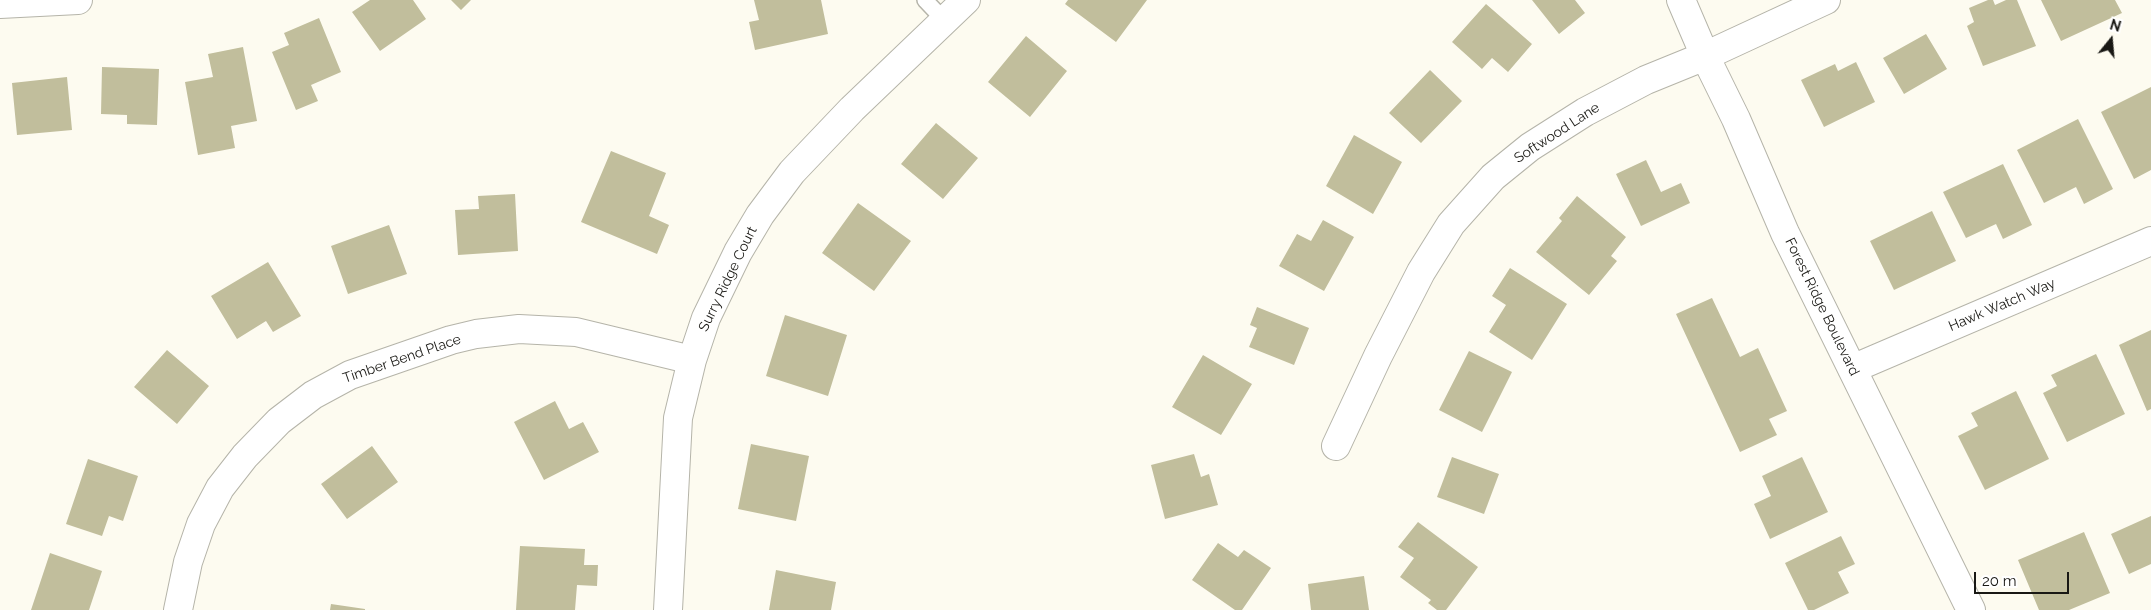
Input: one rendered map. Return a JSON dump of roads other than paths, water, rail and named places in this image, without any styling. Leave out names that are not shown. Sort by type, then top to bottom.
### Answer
[{"type":"street","points":[[0,4],[78,0]]},
{"type":"street","name":"Surry Ridge Court","points":[[668,610],[678,418],[692,360],[706,318],[738,252],[765,208],[792,172],[832,130],[966,0]]},
{"type":"street","name":"Forest Ridge Boulevard","points":[[1681,0],[1704,56],[1736,120],[1785,233],[1971,610]]},
{"type":"street","name":"Softwood Lane","points":[[1336,446],[1378,356],[1421,272],[1451,224],[1493,177],[1530,146],[1585,112],[1646,80],[1704,56],[1826,0]]},
{"type":"street","name":"Hawk Watch Way","points":[[1852,369],[2151,241]]},
{"type":"street","name":"Timber Bend Place","points":[[178,610],[193,546],[201,524],[220,488],[245,456],[279,421],[313,395],[350,374],[451,340],[476,334],[519,329],[576,332],[692,360]]},
{"type":"lane","points":[[925,0],[944,20]]}]
